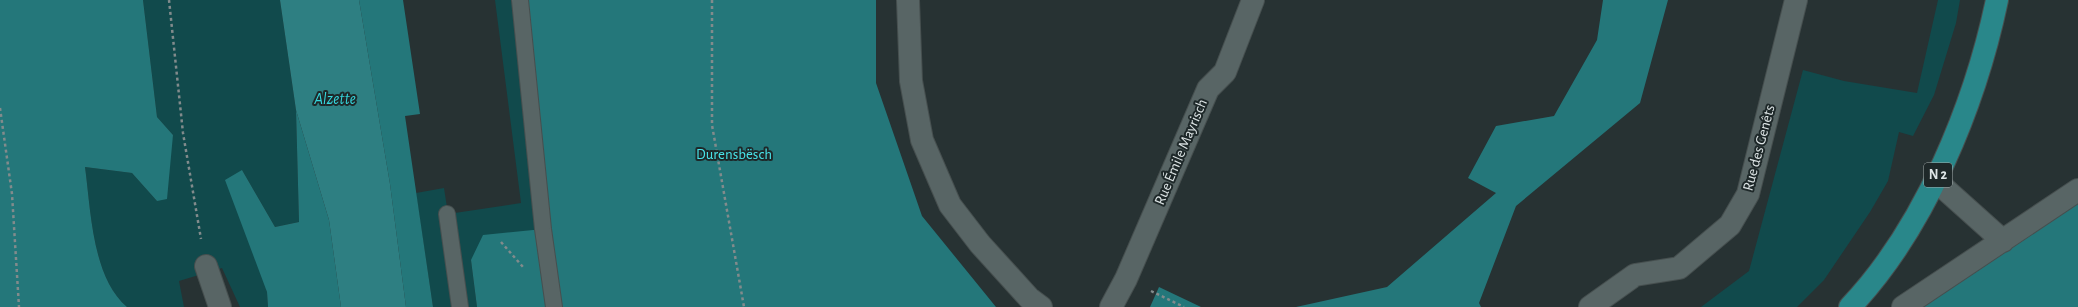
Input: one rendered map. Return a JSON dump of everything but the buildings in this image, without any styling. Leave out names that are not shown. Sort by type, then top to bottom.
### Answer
[{"type":"main road","name":"N 2","points":[[1850,307],[1896,249],[1936,181],[1966,109],[1992,26],[1997,0]]},
{"type":"street","points":[[908,0],[911,80],[922,140],[950,205],[980,244],[1030,298],[1041,307]]},
{"type":"street","name":"Rue Émile Mayrisch","points":[[1111,307],[1126,279],[1208,89],[1225,72],[1253,0]]},
{"type":"street","name":"Rue des Genêts","points":[[1590,307],[1635,275],[1679,268],[1730,225],[1748,194],[1796,0]]},
{"type":"street","points":[[1936,181],[2003,241]]},
{"type":"street","points":[[1902,307],[2078,190]]},
{"type":"street","points":[[206,266],[220,307]]},
{"type":"lane","points":[[520,0],[543,229],[554,307]]},
{"type":"lane","points":[[447,214],[460,307]]},
{"type":"path","points":[[170,0],[183,133],[206,266]]},
{"type":"path","points":[[712,0],[712,125],[744,307]]},
{"type":"path","points":[[0,108],[12,194],[19,307]]},
{"type":"path","points":[[1126,279],[1184,307]]},
{"type":"shaded area","points":[[143,0],[280,0],[296,110],[299,222],[275,227],[242,170],[267,292],[268,307],[240,307],[222,268],[179,281],[184,307],[127,307],[115,294],[107,279],[95,242],[85,167],[132,173],[157,201],[173,135],[157,117]]},
{"type":"shaded area","points":[[495,0],[520,0],[543,229],[471,260],[477,307],[433,307],[416,193],[444,188],[448,214],[521,203]]},
{"type":"shaded area","points":[[1938,0],[1960,0],[1956,23],[1934,95],[1913,136],[1899,132],[1888,181],[1870,212],[1824,280],[1797,307],[1701,307],[1749,271],[1803,70],[1844,81],[1917,93]]},
{"type":"green space","points":[[0,0],[143,0],[157,117],[173,135],[167,199],[157,201],[132,173],[85,167],[95,242],[100,261],[115,294],[127,307],[0,307]]},
{"type":"green space","points":[[359,0],[403,0],[420,114],[405,116],[433,307],[406,307],[390,184]]},
{"type":"green space","name":"Durensbësch","points":[[520,0],[876,0],[876,83],[922,216],[996,307],[477,307],[471,260],[483,235],[543,229]]},
{"type":"green space","points":[[1603,0],[1668,0],[1640,103],[1516,206],[1479,303],[1481,307],[1296,307],[1387,287],[1496,193],[1468,178],[1496,126],[1554,116],[1597,40]]},
{"type":"green space","points":[[296,110],[329,220],[341,307],[268,307],[267,292],[225,180],[242,170],[275,227],[299,222]]},
{"type":"green space","points":[[2078,190],[2078,307],[1903,307]]},
{"type":"green space","points":[[1159,287],[1201,307],[1150,307]]},
{"type":"water","name":"Alzette","points":[[280,0],[359,0],[390,184],[406,307],[341,307],[329,220],[296,110]]}]
